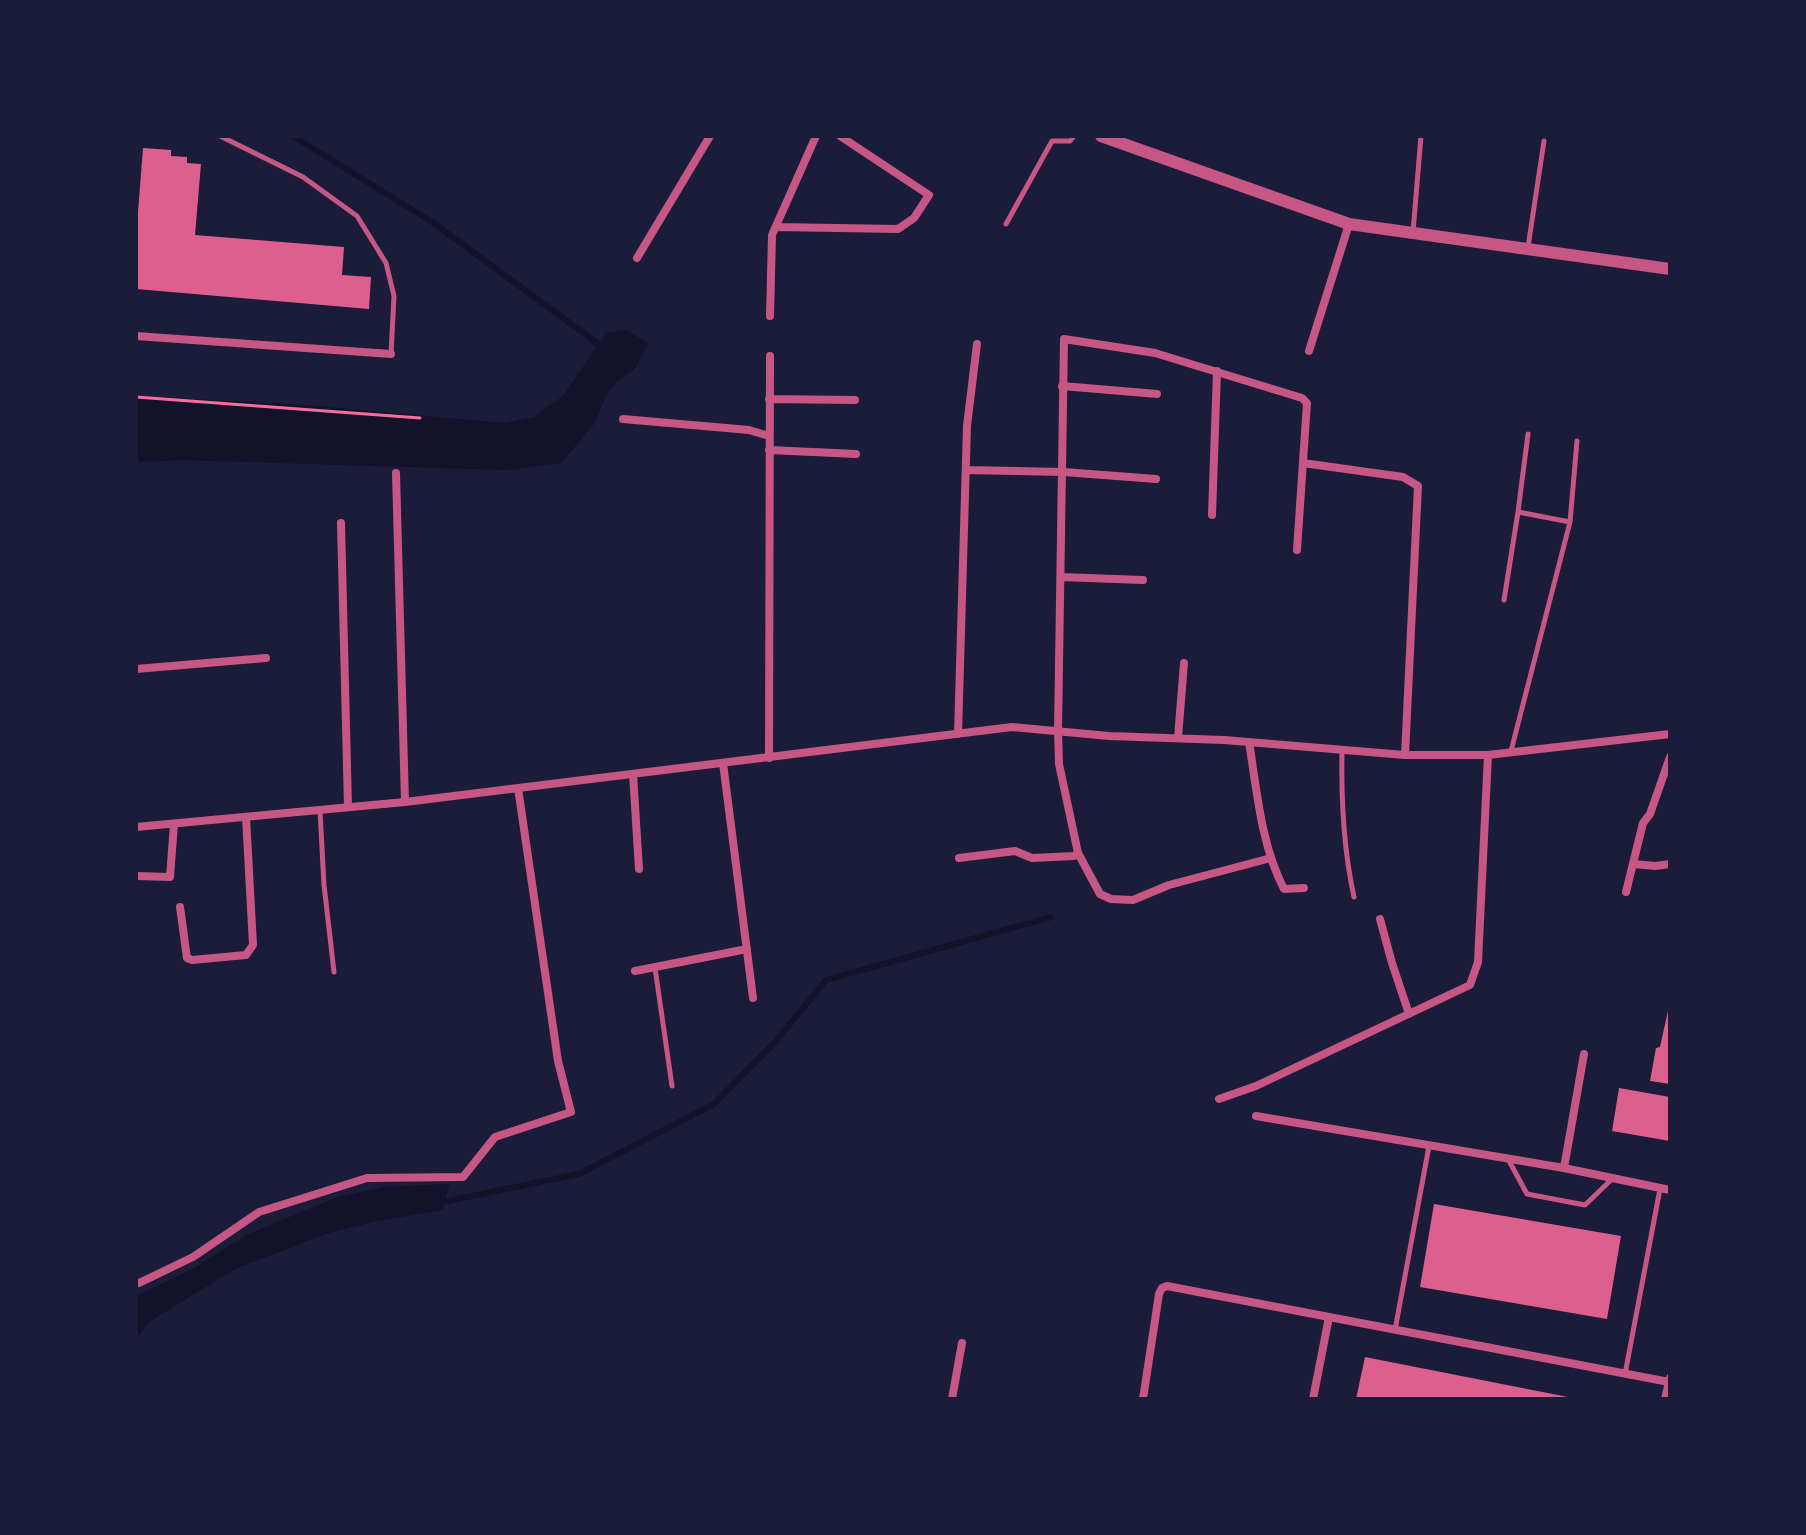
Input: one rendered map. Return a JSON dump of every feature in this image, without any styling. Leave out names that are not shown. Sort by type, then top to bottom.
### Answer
[{"type":"street","points":[[637,258],[710,136]]},
{"type":"street","points":[[770,316],[772,235],[816,136]]},
{"type":"street","points":[[776,227],[898,229],[914,218],[929,195],[840,136]]},
{"type":"street","points":[[1101,136],[1349,224],[1670,269]]},
{"type":"street","points":[[1309,351],[1349,224]]},
{"type":"street","points":[[136,336],[391,354]]},
{"type":"street","points":[[1271,858],[1169,885],[1133,900],[1111,899],[1100,894],[1078,853],[1059,764],[1058,730],[1064,339],[1155,353],[1293,394],[1307,403],[1297,550]]},
{"type":"street","points":[[958,734],[967,426],[977,344]]},
{"type":"street","points":[[769,758],[770,356]]},
{"type":"street","points":[[1212,515],[1217,371]]},
{"type":"street","points":[[1062,386],[1157,394]]},
{"type":"street","points":[[769,399],[855,400]]},
{"type":"street","points":[[623,419],[749,430],[769,436]]},
{"type":"street","points":[[769,450],[856,454]]},
{"type":"street","points":[[1303,463],[1403,477],[1418,486],[1405,755]]},
{"type":"street","points":[[966,470],[1064,472],[1156,479]]},
{"type":"street","points":[[396,473],[405,802]]},
{"type":"street","points":[[341,523],[348,807]]},
{"type":"street","points":[[1061,577],[1143,580]]},
{"type":"street","points":[[136,669],[266,658]]},
{"type":"street","points":[[1178,738],[1184,663]]},
{"type":"street","points":[[136,827],[405,802],[1012,727],[1405,755],[1488,755],[1670,734]]},
{"type":"street","points":[[1249,742],[1271,858],[1284,889],[1304,888]]},
{"type":"street","points":[[1219,1099],[1256,1086],[1470,985],[1478,962],[1488,755]]},
{"type":"street","points":[[1626,892],[1643,823],[1650,814],[1670,757]]},
{"type":"street","points":[[723,763],[753,998]]},
{"type":"street","points":[[633,774],[639,869]]},
{"type":"street","points":[[139,1283],[193,1257],[259,1212],[367,1178],[463,1177],[495,1137],[571,1112],[558,1061],[518,788]]},
{"type":"street","points":[[180,907],[187,958],[246,955],[253,945],[246,817]]},
{"type":"street","points":[[136,876],[170,877],[174,824]]},
{"type":"street","points":[[959,858],[1015,851],[1032,858],[1074,856],[1078,853]]},
{"type":"street","points":[[1634,864],[1670,864]]},
{"type":"street","points":[[1380,919],[1409,1014]]},
{"type":"street","points":[[635,971],[747,949]]},
{"type":"street","points":[[1564,1168],[1584,1054]]},
{"type":"street","points":[[1256,1116],[1564,1168],[1665,1189]]},
{"type":"street","points":[[1143,1399],[1162,1288],[1167,1286],[1670,1380],[1665,1399]]},
{"type":"street","points":[[1313,1399],[1329,1317]]},
{"type":"street","points":[[952,1399],[962,1343]]},
{"type":"lane","points":[[220,136],[303,177],[357,216],[386,263],[394,296],[391,354]]},
{"type":"lane","points":[[1006,224],[1052,141],[1070,141],[1074,136]]},
{"type":"lane","points":[[1413,233],[1421,136]]},
{"type":"lane","points":[[1528,248],[1544,141]]},
{"type":"lane","points":[[1504,600],[1528,434]]},
{"type":"lane","points":[[1511,752],[1570,522],[1577,441]]},
{"type":"lane","points":[[1518,512],[1570,522]]},
{"type":"lane","points":[[1342,750],[1341,811],[1345,855],[1354,897]]},
{"type":"lane","points":[[320,810],[324,885],[334,972]]},
{"type":"lane","points":[[654,967],[672,1086]]},
{"type":"lane","points":[[1395,1330],[1429,1145]]},
{"type":"lane","points":[[1507,1159],[1527,1194],[1585,1205],[1613,1178]]},
{"type":"lane","points":[[1625,1374],[1665,1189]]},
{"type":"path","points":[[136,397],[420,418]]},
{"type":"shaded area","points":[[627,330],[648,344],[634,370],[618,380],[606,396],[594,424],[561,463],[506,470],[182,460],[136,462],[136,396],[305,405],[504,423],[534,417],[563,396],[606,333]]},
{"type":"shaded area","points":[[449,1184],[443,1210],[329,1233],[237,1268],[149,1322],[136,1339],[136,1296],[191,1270],[246,1235],[338,1197],[384,1187]]},
{"type":"building","points":[[143,148],[171,150],[171,156],[187,157],[187,163],[201,164],[195,235],[344,247],[342,275],[371,277],[369,309],[136,289],[136,238]]},
{"type":"building","points":[[1670,1006],[1670,1084],[1650,1081]]},
{"type":"building","points":[[1619,1088],[1670,1097],[1670,1141],[1612,1131]]},
{"type":"building","points":[[1434,1204],[1621,1236],[1607,1319],[1420,1287]]},
{"type":"building","points":[[1365,1357],[1573,1398],[1573,1399],[1356,1399]]},
{"type":"waterway","points":[[293,136],[432,222],[604,348]]},
{"type":"waterway","points":[[438,1203],[579,1174],[714,1104],[776,1041],[826,980],[1051,917]]}]
